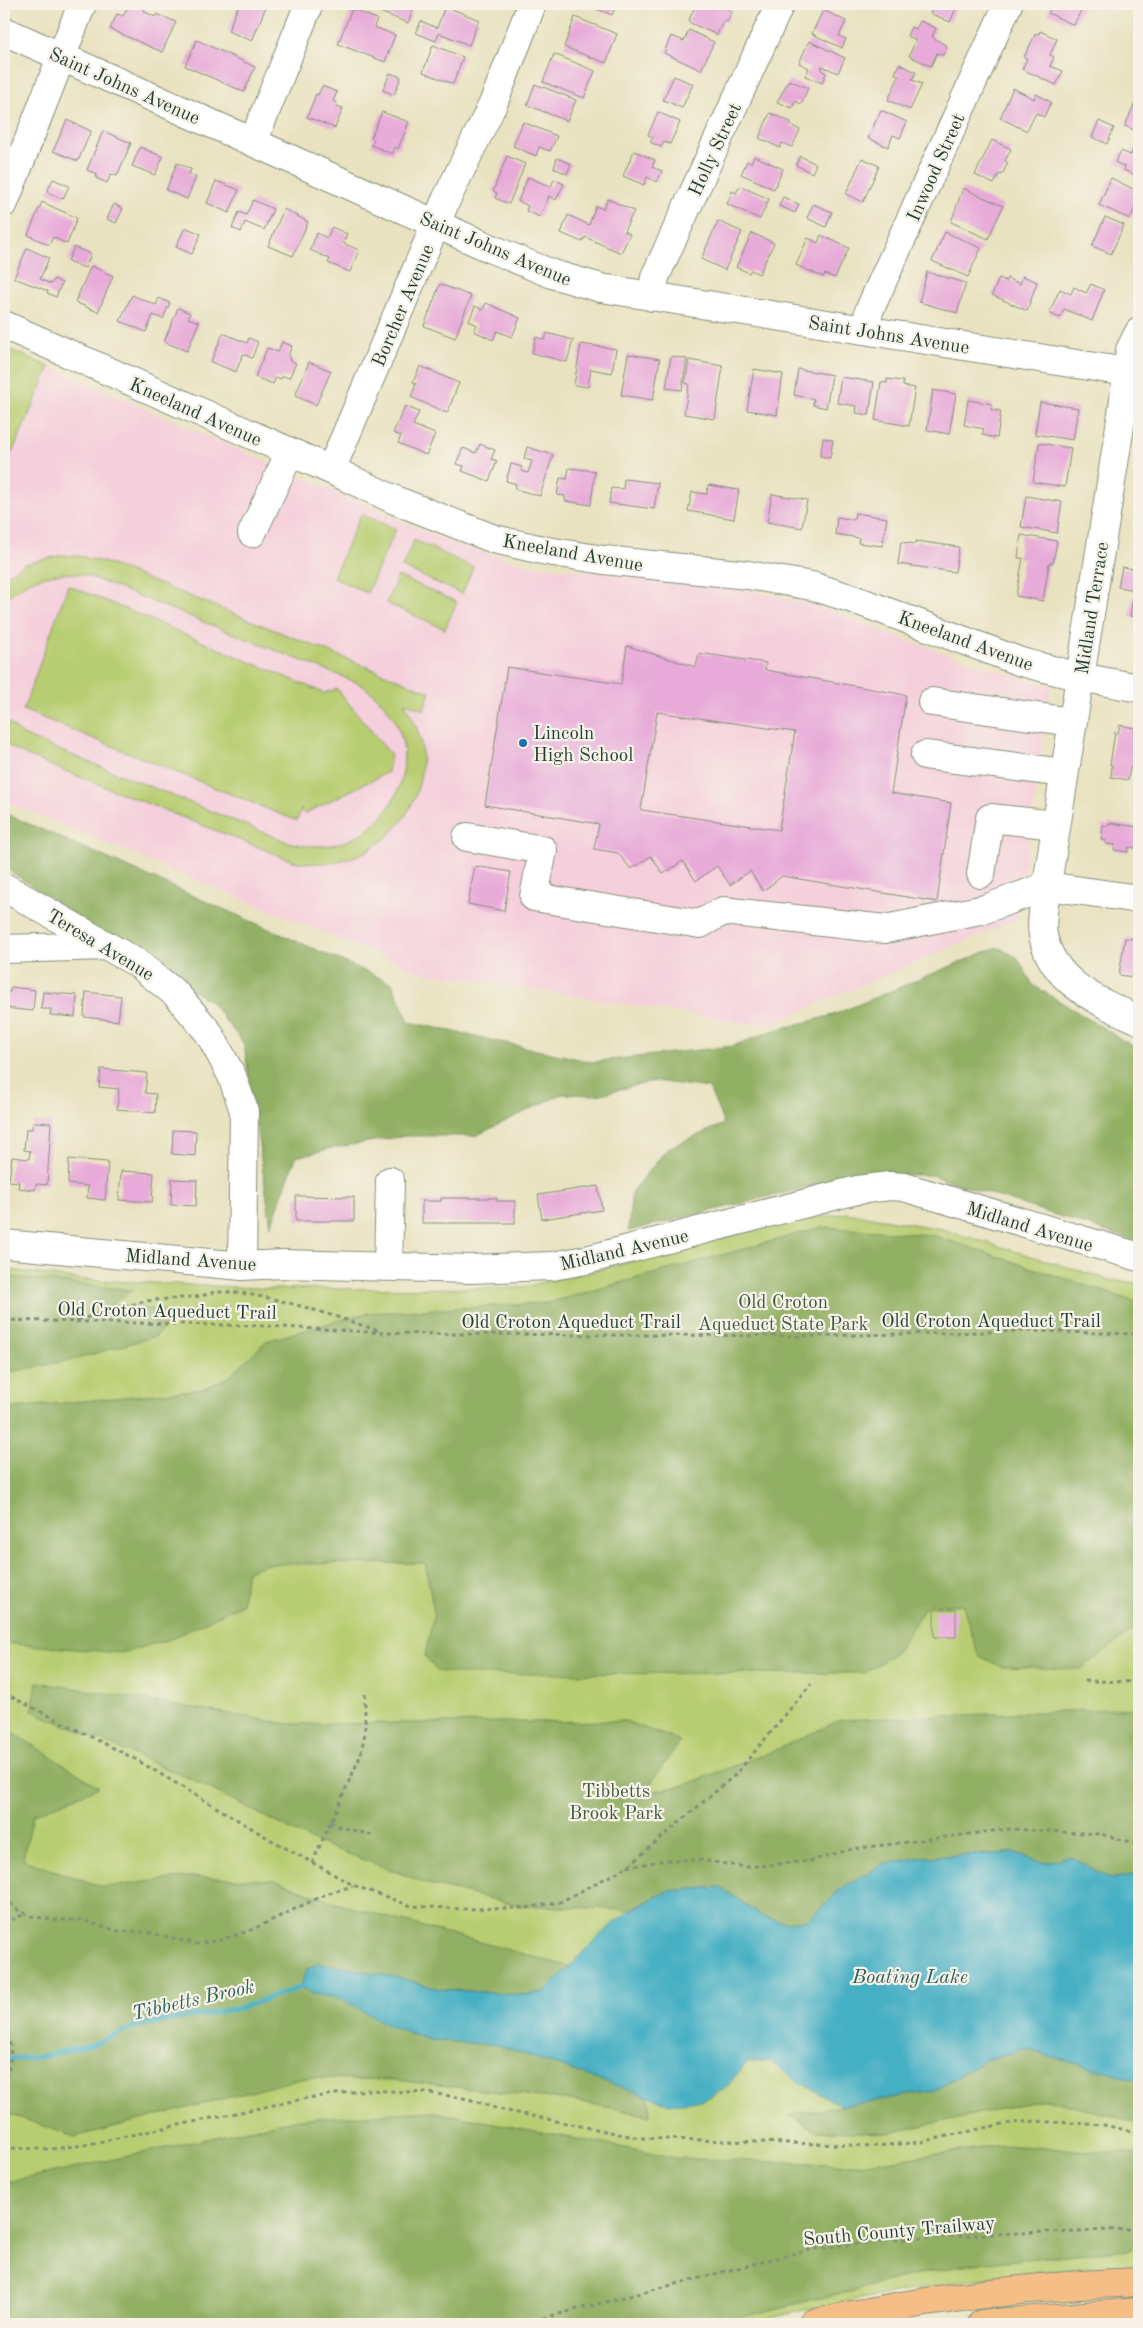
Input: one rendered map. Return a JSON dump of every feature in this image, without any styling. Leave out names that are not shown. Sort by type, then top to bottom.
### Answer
[{"type":"highway","points":[[812,2324],[854,2314],[978,2295],[1056,2287],[1139,2282]]},
{"type":"highway","points":[[982,2324],[1139,2312]]},
{"type":"street","points":[[4,202],[82,4]]},
{"type":"street","points":[[253,142],[309,4]]},
{"type":"street","name":"Borcher Avenue","points":[[331,470],[437,223],[492,104],[532,4]]},
{"type":"street","name":"Holly Street","points":[[652,297],[655,277],[780,4]]},
{"type":"street","name":"Inwood Street","points":[[866,330],[870,311],[1008,4]]},
{"type":"street","name":"Saint Johns Avenue","points":[[4,31],[552,274],[586,284],[652,297],[1133,373]]},
{"type":"street","name":"Kneeland Avenue","points":[[4,325],[395,500],[494,539],[547,552],[765,577],[812,586],[856,600],[1021,662],[1080,677],[1139,688]]},
{"type":"street","name":"Midland Terrace","points":[[1139,332],[1130,350],[1133,373],[1072,722],[1047,886],[1042,934],[1050,955],[1062,975],[1095,1000],[1139,1020]]},
{"type":"street","points":[[252,534],[290,452]]},
{"type":"street","points":[[932,702],[1072,722]]},
{"type":"street","points":[[925,754],[1064,773]]},
{"type":"street","points":[[981,874],[990,818],[1056,825]]},
{"type":"street","points":[[467,837],[544,850],[534,896],[700,924],[724,911],[885,929],[985,909],[1047,886],[1139,899]]},
{"type":"street","name":"Teresa Avenue","points":[[4,887],[137,962],[176,994],[209,1033],[232,1076],[244,1111],[242,1266]]},
{"type":"street","points":[[4,949],[107,946]]},
{"type":"street","points":[[388,1266],[390,1181]]},
{"type":"street","name":"Midland Avenue","points":[[4,1244],[242,1266],[283,1264],[471,1269],[552,1266],[586,1260],[761,1216],[823,1198],[857,1190],[890,1186],[904,1187],[1139,1257]]},
{"type":"path","points":[[72,1322],[145,1302],[203,1296],[210,1291],[241,1293],[321,1312],[385,1333]]},
{"type":"path","name":"Old Croton Aqueduct Trail","points":[[4,1320],[267,1326],[385,1333],[815,1336],[1029,1331],[1139,1334]]},
{"type":"path","points":[[1085,1681],[1139,1682]]},
{"type":"path","points":[[4,1693],[137,1760],[353,1885],[411,1906],[465,1909],[525,1908],[560,1902],[627,1867],[736,1774],[812,1684]]},
{"type":"path","points":[[312,1863],[360,1757],[365,1733],[365,1694]]},
{"type":"path","points":[[330,1822],[340,1827],[372,1835]]},
{"type":"path","points":[[627,1867],[667,1860],[700,1860],[746,1867],[810,1861],[852,1849],[1008,1828],[1100,1834],[1139,1844]]},
{"type":"path","points":[[4,1898],[18,1910],[52,1920],[81,1920],[118,1931],[147,1932],[196,1944],[220,1940],[249,1931],[326,1894],[353,1885]]},
{"type":"path","points":[[4,1924],[26,1913]]},
{"type":"path","points":[[4,2027],[10,2049],[4,2082]]},
{"type":"path","points":[[4,2148],[51,2149],[84,2145],[307,2098],[367,2090],[430,2093],[469,2099],[498,2109],[639,2138],[883,2146],[921,2142],[1002,2124],[1053,2121],[1104,2125],[1139,2133]]},
{"type":"path","points":[[4,2140],[10,2148]]},
{"type":"path","name":"South County Trailway","points":[[520,2324],[808,2250],[844,2244],[989,2234],[1139,2229]]},
{"type":"shaded area","name":"Lincoln High School","points":[[4,347],[454,544],[523,564],[750,590],[822,608],[903,639],[991,669],[1051,686],[1017,919],[765,1026],[420,972],[4,801]]},
{"type":"green space","points":[[4,347],[50,367],[12,453],[4,449]]},
{"type":"green space","points":[[361,514],[396,529],[367,593],[333,577]]},
{"type":"green space","points":[[414,540],[473,567],[462,594],[402,567]]},
{"type":"green space","points":[[62,555],[78,556],[104,562],[430,692],[424,710],[404,702],[416,726],[422,752],[420,778],[413,802],[401,822],[384,839],[365,852],[343,860],[318,863],[293,861],[27,756],[4,743],[4,719],[22,734],[32,739],[285,841],[322,846],[354,838],[379,820],[396,795],[404,766],[401,736],[386,707],[358,683],[85,575],[62,574],[41,577],[22,586],[4,600],[4,577],[24,564]]},
{"type":"green space","points":[[398,576],[457,602],[445,629],[386,603]]},
{"type":"green space","points":[[68,585],[324,693],[337,689],[391,755],[388,772],[304,814],[301,809],[297,821],[23,710]]},
{"type":"green space","points":[[4,813],[392,983],[409,1022],[592,1062],[733,1046],[772,1031],[833,1015],[997,947],[1017,957],[1033,985],[1139,1050],[1139,1242],[931,1175],[862,1174],[628,1231],[632,1191],[668,1148],[724,1124],[709,1088],[655,1081],[597,1095],[562,1094],[475,1136],[405,1136],[332,1148],[296,1157],[271,1226],[244,1044],[210,1001],[107,937],[4,867]]},
{"type":"green space","name":"Tibbetts Brook Park","points":[[847,1213],[942,1229],[1110,1280],[1139,1283],[1139,2266],[1073,2269],[975,2280],[830,2305],[782,2315],[751,2324],[4,2324],[4,1269],[74,1279],[276,1289],[518,1288],[590,1272],[783,1223]]},
{"type":"green space","name":"Old Croton Aqueduct State Park","points":[[823,1227],[932,1235],[1139,1303],[1139,1625],[1081,1669],[1001,1667],[978,1655],[963,1605],[927,1605],[897,1651],[865,1673],[461,1674],[437,1671],[425,1656],[434,1613],[425,1563],[268,1564],[247,1571],[242,1604],[171,1639],[121,1653],[4,1643],[4,1409],[203,1389],[229,1377],[266,1341],[366,1313],[547,1303]]},
{"type":"green space","points":[[4,1276],[133,1290],[111,1304],[177,1313],[156,1336],[76,1359],[4,1373]]},
{"type":"green space","points":[[37,1682],[289,1724],[625,1721],[680,1741],[644,1793],[682,1786],[778,1749],[840,1720],[1139,1708],[1139,1874],[1111,1879],[1069,1856],[1046,1863],[1012,1853],[922,1857],[884,1864],[844,1886],[808,1920],[784,1922],[762,1916],[720,1887],[668,1891],[630,1910],[518,1905],[431,1885],[309,1839],[191,1779],[32,1711]]},
{"type":"green space","points":[[4,1727],[99,1787],[33,1815],[23,1860],[104,1887],[188,1877],[275,1880],[336,1903],[571,1967],[544,1992],[523,1995],[439,1989],[400,1978],[314,1994],[340,1998],[430,2040],[498,2045],[649,2096],[650,2116],[577,2101],[395,2080],[304,2078],[74,2137],[4,2112],[4,2074],[8,2059],[4,2035]]},
{"type":"green space","points":[[1024,2049],[1139,2081],[1139,2123],[1046,2099],[889,2133],[817,2131],[789,2115],[934,2091],[985,2060]]},
{"type":"green space","points":[[430,2111],[677,2158],[858,2165],[1002,2145],[1139,2154],[1139,2248],[954,2266],[712,2324],[4,2324],[4,2183],[298,2119]]},
{"type":"water","name":"Boating Lake","points":[[1012,1853],[1046,1863],[1069,1856],[1111,1879],[1139,1874],[1139,2081],[1024,2049],[985,2060],[934,2091],[842,2106],[797,2081],[770,2061],[748,2061],[725,2089],[701,2101],[670,2104],[498,2045],[430,2040],[388,2025],[340,1998],[314,1994],[299,1988],[307,1969],[319,1963],[400,1978],[439,1989],[523,1995],[544,1992],[598,1937],[630,1910],[668,1891],[720,1887],[762,1916],[784,1922],[808,1920],[844,1886],[884,1864],[922,1857]]},
{"type":"building","points":[[129,4],[147,5],[144,11],[155,17],[157,14],[176,22],[162,52],[110,29],[117,14],[123,16]]},
{"type":"building","points":[[239,4],[267,4],[252,41],[228,31]]},
{"type":"building","points":[[366,4],[415,4],[408,23],[365,6]]},
{"type":"building","points":[[584,4],[617,4],[612,15]]},
{"type":"building","points":[[696,4],[717,4],[732,11],[727,22],[723,21],[717,35],[688,22]]},
{"type":"building","points":[[927,4],[958,4],[950,22],[930,13],[933,7]]},
{"type":"building","points":[[1052,4],[1084,4],[1074,25],[1048,13]]},
{"type":"building","points":[[445,6],[479,20],[469,45],[439,33],[436,41],[416,33],[421,21],[437,28]]},
{"type":"building","points":[[352,9],[377,19],[374,27],[395,35],[385,62],[338,44]]},
{"type":"building","points":[[823,10],[846,21],[839,36],[846,39],[842,48],[812,34]]},
{"type":"building","points":[[575,17],[617,34],[606,63],[564,47]]},
{"type":"building","points":[[920,21],[936,28],[932,37],[947,46],[943,55],[937,53],[931,66],[909,56],[916,40],[907,36],[911,27],[916,29]]},
{"type":"building","points":[[689,30],[714,42],[701,70],[664,53],[671,36],[684,41]]},
{"type":"building","points":[[1040,31],[1057,39],[1050,55],[1054,57],[1050,66],[1063,71],[1056,85],[1022,69],[1027,59],[1024,57],[1036,33],[1039,34]]},
{"type":"building","points":[[197,40],[255,67],[244,92],[185,66]]},
{"type":"building","points":[[809,41],[845,58],[838,73],[822,66],[821,70],[826,73],[822,83],[805,76],[809,68],[799,63]]},
{"type":"building","points":[[433,45],[463,57],[453,84],[423,72]]},
{"type":"building","points":[[554,54],[595,71],[584,98],[543,82]]},
{"type":"building","points":[[899,64],[916,72],[912,80],[922,84],[910,110],[888,100],[899,76],[895,74]]},
{"type":"building","points":[[390,73],[401,77],[394,95],[383,90]]},
{"type":"building","points":[[674,76],[693,84],[682,108],[663,100]]},
{"type":"building","points":[[789,80],[808,88],[801,104],[795,101],[792,108],[777,102]]},
{"type":"building","points":[[535,84],[576,100],[567,121],[527,105]]},
{"type":"building","points":[[322,86],[337,92],[333,101],[337,103],[336,106],[343,108],[335,128],[307,117],[316,94],[318,95]]},
{"type":"building","points":[[1013,88],[1034,99],[1036,94],[1051,102],[1044,117],[1036,113],[1027,131],[1000,118]]},
{"type":"building","points":[[1139,93],[1139,132],[1125,126]]},
{"type":"building","points":[[881,110],[907,122],[900,138],[893,135],[888,147],[868,138]]},
{"type":"building","points":[[382,112],[409,122],[398,149],[395,147],[392,154],[371,145],[374,139],[371,138]]},
{"type":"building","points":[[658,112],[680,122],[670,144],[664,142],[661,147],[650,142],[653,137],[648,135]]},
{"type":"building","points":[[770,113],[791,122],[790,125],[800,130],[792,147],[782,143],[780,148],[759,138]]},
{"type":"building","points":[[67,120],[91,131],[78,161],[53,151]]},
{"type":"building","points":[[1099,121],[1114,128],[1107,144],[1092,137]]},
{"type":"building","points":[[523,122],[557,136],[550,151],[539,147],[536,156],[513,146]]},
{"type":"building","points":[[103,131],[131,143],[117,176],[111,174],[107,183],[96,178],[97,174],[87,170]]},
{"type":"building","points":[[992,140],[1011,149],[1005,161],[1008,163],[1002,175],[999,174],[994,184],[975,175]]},
{"type":"building","points":[[140,147],[163,157],[155,175],[132,166]]},
{"type":"building","points":[[1134,147],[1139,150],[1139,177],[1124,170],[1125,167],[1115,162],[1121,151],[1131,155]]},
{"type":"building","points":[[634,151],[655,160],[652,167],[662,171],[657,182],[647,177],[644,185],[623,176]]},
{"type":"building","points":[[507,156],[525,164],[509,204],[495,198],[497,193],[493,191]]},
{"type":"building","points":[[754,156],[783,169],[774,189],[741,174],[747,161],[751,163]]},
{"type":"building","points":[[800,156],[816,164],[812,173],[796,165]]},
{"type":"building","points":[[557,158],[571,164],[567,174],[554,168]]},
{"type":"building","points":[[862,158],[879,166],[863,202],[846,194]]},
{"type":"building","points":[[177,163],[191,169],[189,174],[196,177],[187,199],[166,190]]},
{"type":"building","points":[[528,177],[551,187],[554,179],[564,184],[556,200],[549,196],[540,217],[526,211],[528,206],[518,201]]},
{"type":"building","points":[[1111,178],[1139,192],[1139,199],[1130,219],[1099,205]]},
{"type":"building","points":[[53,179],[69,186],[63,199],[47,192]]},
{"type":"building","points":[[216,181],[239,190],[229,213],[207,203]]},
{"type":"building","points":[[740,186],[769,199],[760,219],[727,204],[732,191],[736,193]]},
{"type":"building","points":[[963,188],[1003,206],[988,239],[951,222]]},
{"type":"building","points":[[783,197],[799,204],[795,213],[779,206]]},
{"type":"building","points":[[608,199],[634,211],[624,231],[630,234],[621,253],[585,237],[582,242],[561,233],[568,215],[589,225],[596,206],[603,209]]},
{"type":"building","points":[[253,200],[273,209],[264,230],[245,222],[241,232],[232,228],[239,212],[246,215]]},
{"type":"building","points":[[42,202],[77,218],[67,244],[53,237],[49,245],[28,235]]},
{"type":"building","points":[[114,204],[123,209],[116,223],[107,219]]},
{"type":"building","points":[[813,204],[832,212],[826,227],[807,218]]},
{"type":"building","points":[[284,209],[308,222],[293,256],[268,246]]},
{"type":"building","points":[[1105,217],[1124,225],[1111,254],[1092,246]]},
{"type":"building","points":[[718,221],[742,232],[725,270],[701,259]]},
{"type":"building","points":[[185,227],[201,234],[192,254],[176,247]]},
{"type":"building","points":[[332,227],[347,234],[343,243],[359,250],[350,272],[328,263],[330,259],[310,250],[317,233],[327,238]]},
{"type":"building","points":[[945,232],[981,248],[968,277],[932,261]]},
{"type":"building","points":[[752,233],[774,243],[759,274],[751,270],[749,273],[736,267]]},
{"type":"building","points":[[821,235],[849,248],[835,278],[825,274],[823,277],[796,265],[808,238],[818,243]]},
{"type":"building","points":[[74,247],[91,254],[85,268],[68,261]]},
{"type":"building","points":[[27,248],[49,258],[40,279],[51,284],[54,279],[62,283],[56,297],[47,293],[48,291],[14,278]]},
{"type":"building","points":[[91,266],[113,276],[98,312],[75,302]]},
{"type":"building","points":[[927,272],[966,283],[957,313],[919,302]]},
{"type":"building","points":[[1023,276],[1037,282],[1027,311],[992,295],[999,278],[1006,281],[1007,278],[1020,284]]},
{"type":"building","points":[[440,284],[471,296],[455,338],[424,326]]},
{"type":"building","points":[[1091,284],[1104,290],[1092,321],[1064,309],[1060,318],[1049,313],[1060,289],[1071,294],[1074,287],[1086,293]]},
{"type":"building","points":[[132,295],[156,305],[159,298],[170,303],[163,319],[153,315],[146,332],[120,321]]},
{"type":"building","points":[[486,303],[520,318],[512,337],[497,331],[493,340],[474,331],[477,325],[469,321],[475,306],[483,310]]},
{"type":"building","points":[[178,308],[190,313],[188,318],[199,322],[187,351],[164,342]]},
{"type":"building","points":[[223,333],[247,343],[249,338],[258,342],[252,358],[243,354],[236,372],[211,362]]},
{"type":"building","points":[[547,333],[573,340],[567,362],[532,353],[536,337],[545,340]]},
{"type":"building","points":[[282,342],[292,346],[288,356],[290,357],[289,360],[296,363],[289,378],[283,376],[281,379],[276,377],[273,384],[255,377],[267,348],[278,352]]},
{"type":"building","points":[[581,344],[616,349],[612,373],[591,369],[588,387],[574,385]]},
{"type":"building","points":[[628,354],[660,359],[653,400],[621,395]]},
{"type":"building","points":[[671,356],[687,359],[682,390],[666,388]]},
{"type":"building","points":[[689,360],[723,366],[715,419],[684,414],[689,384],[685,383]]},
{"type":"building","points":[[309,362],[331,371],[316,405],[295,396]]},
{"type":"building","points":[[420,366],[459,383],[447,413],[411,397],[416,384],[413,382]]},
{"type":"building","points":[[754,369],[783,374],[777,415],[747,410]]},
{"type":"building","points":[[798,369],[832,375],[826,408],[813,405],[814,399],[794,395]]},
{"type":"building","points":[[841,377],[874,382],[869,415],[856,413],[857,406],[837,403]]},
{"type":"building","points":[[887,379],[903,381],[903,386],[915,388],[909,426],[875,420],[881,382],[887,383]]},
{"type":"building","points":[[933,390],[956,394],[949,434],[927,430]]},
{"type":"building","points":[[968,400],[992,404],[991,410],[1001,411],[997,438],[982,435],[984,429],[964,425]]},
{"type":"building","points":[[1040,402],[1078,408],[1073,440],[1035,434]]},
{"type":"building","points":[[405,406],[419,412],[413,425],[435,434],[426,455],[398,443],[401,436],[393,433]]},
{"type":"building","points":[[823,438],[833,440],[830,458],[820,456]]},
{"type":"building","points":[[1039,443],[1071,448],[1065,487],[1033,482]]},
{"type":"building","points":[[480,444],[495,450],[491,459],[497,461],[489,481],[462,471],[464,466],[456,464],[463,448],[476,453]]},
{"type":"building","points":[[527,447],[553,455],[540,496],[515,489],[516,484],[506,481],[511,464],[522,467],[521,471],[528,473],[532,461],[524,459]]},
{"type":"building","points":[[569,468],[595,471],[591,505],[565,501],[565,496],[557,495],[560,478],[567,479]]},
{"type":"building","points":[[624,479],[658,483],[654,509],[609,503],[611,488],[623,489]]},
{"type":"building","points":[[708,485],[739,490],[734,519],[688,511],[692,492],[707,494]]},
{"type":"building","points":[[772,494],[807,500],[802,528],[767,522]]},
{"type":"building","points":[[1026,496],[1062,502],[1057,533],[1021,527]]},
{"type":"building","points":[[855,513],[887,518],[882,546],[858,543],[859,538],[835,534],[837,517],[854,520]]},
{"type":"building","points":[[1021,535],[1057,541],[1053,563],[1049,563],[1043,601],[1016,596],[1023,558],[1018,558]]},
{"type":"building","points":[[916,541],[959,547],[955,572],[898,564],[901,542],[915,544]]},
{"type":"building","points":[[1122,567],[1139,570],[1136,590],[1118,587]]},
{"type":"building","points":[[1133,596],[1139,597],[1139,618],[1130,616]]},
{"type":"building","name":"Lincoln High School","points":[[627,646],[696,667],[699,653],[766,663],[765,670],[906,695],[891,793],[951,803],[937,902],[782,876],[763,891],[750,871],[730,885],[717,866],[696,881],[683,861],[663,874],[651,856],[631,869],[618,853],[594,849],[599,824],[485,805],[507,667],[621,684]],"holes":[[[657,712],[795,732],[779,830],[641,810]]]},
{"type":"building","points":[[1120,725],[1135,728],[1134,735],[1138,736],[1133,768],[1130,768],[1128,780],[1111,777],[1112,765],[1110,765],[1115,732],[1118,733]]},
{"type":"building","points":[[1109,823],[1139,827],[1139,847],[1129,847],[1128,852],[1114,850],[1115,845],[1106,844],[1106,840],[1101,840],[1103,825],[1108,826]]},
{"type":"building","points":[[475,866],[511,872],[504,911],[468,904]]},
{"type":"building","points":[[1125,938],[1139,940],[1139,978],[1119,975]]},
{"type":"building","points":[[11,987],[35,990],[33,1011],[4,1008],[4,992],[10,992]]},
{"type":"building","points":[[43,992],[77,995],[75,1017],[50,1015],[51,1009],[41,1009]]},
{"type":"building","points":[[86,992],[121,996],[118,1021],[84,1017]]},
{"type":"building","points":[[101,1069],[147,1073],[145,1093],[156,1094],[155,1113],[117,1109],[119,1089],[99,1087]]},
{"type":"building","points":[[33,1122],[51,1123],[47,1185],[36,1184],[35,1190],[18,1188],[19,1182],[9,1181],[12,1157],[29,1159],[30,1151],[24,1150],[26,1129],[32,1129]]},
{"type":"building","points":[[173,1130],[196,1131],[195,1156],[172,1154]]},
{"type":"building","points":[[69,1159],[108,1162],[105,1200],[87,1198],[88,1186],[68,1184]]},
{"type":"building","points":[[121,1171],[154,1173],[152,1202],[119,1200]]},
{"type":"building","points":[[172,1179],[197,1180],[196,1206],[171,1205]]},
{"type":"building","points":[[598,1186],[602,1210],[542,1219],[538,1195]]},
{"type":"building","points":[[296,1196],[354,1197],[354,1221],[296,1221]]},
{"type":"building","points":[[441,1198],[497,1198],[497,1201],[515,1201],[515,1223],[422,1223],[422,1201],[441,1201]]},
{"type":"building","points":[[934,1610],[956,1610],[956,1637],[934,1637]]},
{"type":"waterway","name":"Tibbetts Brook","points":[[8,2059],[39,2057],[91,2045],[139,2025],[236,2009],[299,1988]]},
{"type":"place","name":"Lincoln High School","points":[[523,743]]}]
